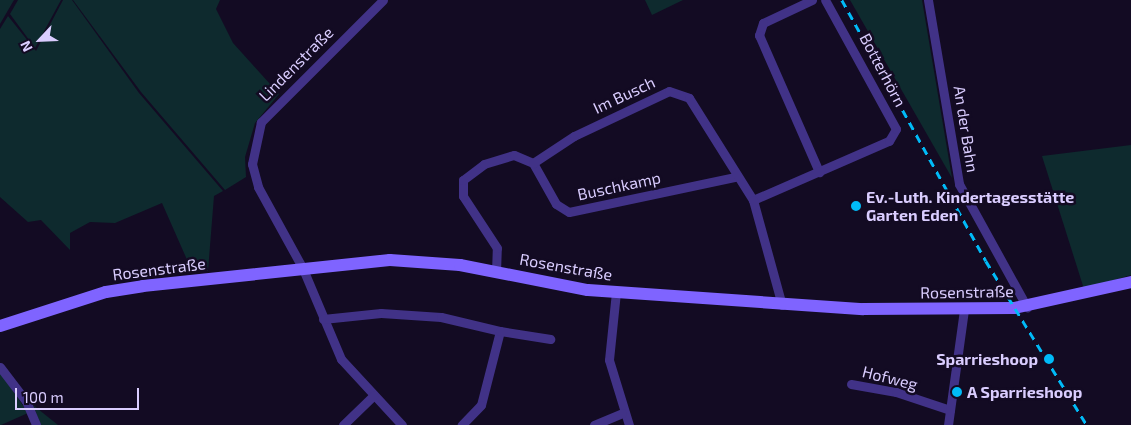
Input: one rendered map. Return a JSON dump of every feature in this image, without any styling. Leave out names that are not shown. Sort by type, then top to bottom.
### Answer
[{"type":"main road","name":"Rosenstraße","points":[[0,326],[106,292],[390,260],[496,272],[616,292],[782,305],[964,310],[1027,307],[1131,282]]},
{"type":"street","name":"Lindenstraße","points":[[383,0],[277,103],[261,122],[253,142],[258,186],[303,269],[341,359],[373,396],[402,425]]},
{"type":"street","points":[[812,0],[763,23],[758,35],[819,172]]},
{"type":"street","name":"Botterhörn","points":[[753,200],[889,141],[896,129],[826,0]]},
{"type":"street","name":"An der Bahn","points":[[928,0],[959,184],[1027,307]]},
{"type":"street","name":"Im Busch","points":[[533,163],[574,136],[668,91],[689,98],[735,177],[753,200],[782,305]]},
{"type":"street","points":[[496,272],[497,248],[464,196],[461,184],[484,164],[514,155],[533,163]]},
{"type":"street","name":"Buschkamp","points":[[533,163],[556,204],[570,212],[735,177]]},
{"type":"street","points":[[616,292],[609,360],[622,413],[628,425]]},
{"type":"street","points":[[948,425],[964,310]]},
{"type":"street","points":[[323,319],[382,313],[441,317],[500,331],[550,339]]},
{"type":"street","points":[[462,425],[481,405],[500,331]]},
{"type":"street","points":[[0,367],[26,401],[36,425]]},
{"type":"street","name":"Hofweg","points":[[851,384],[896,392],[950,410]]},
{"type":"street","points":[[343,425],[373,396]]},
{"type":"street","points":[[594,425],[622,413]]},
{"type":"green space","points":[[0,0],[14,0],[0,24]]},
{"type":"green space","points":[[18,0],[61,0],[35,48],[10,14]]},
{"type":"green space","points":[[63,0],[72,0],[139,93],[223,191],[214,196],[208,271],[192,271],[162,203],[115,223],[90,222],[70,233],[70,250],[41,220],[28,222],[0,197],[0,29],[8,16],[36,51]]},
{"type":"green space","points":[[73,0],[220,0],[216,9],[233,43],[279,94],[255,123],[245,157],[246,177],[225,190],[141,92]]},
{"type":"green space","points":[[645,0],[683,0],[652,15]]},
{"type":"green space","points":[[850,0],[922,0],[952,178]]},
{"type":"green space","points":[[1131,145],[1131,275],[1084,289],[1042,156]]},
{"type":"green space","points":[[0,372],[28,413],[1,425],[0,425]]},
{"type":"green space","points":[[33,405],[58,425],[41,425]]},
{"type":"railway","points":[[842,0],[986,261],[1087,425]]},
{"type":"place","name":"Ev.-Luth. Kindertagesstätte Garten Eden","points":[[856,206]]},
{"type":"place","name":"Sparrieshoop","points":[[1049,359]]},
{"type":"place","name":"A Sparrieshoop","points":[[957,392]]}]
